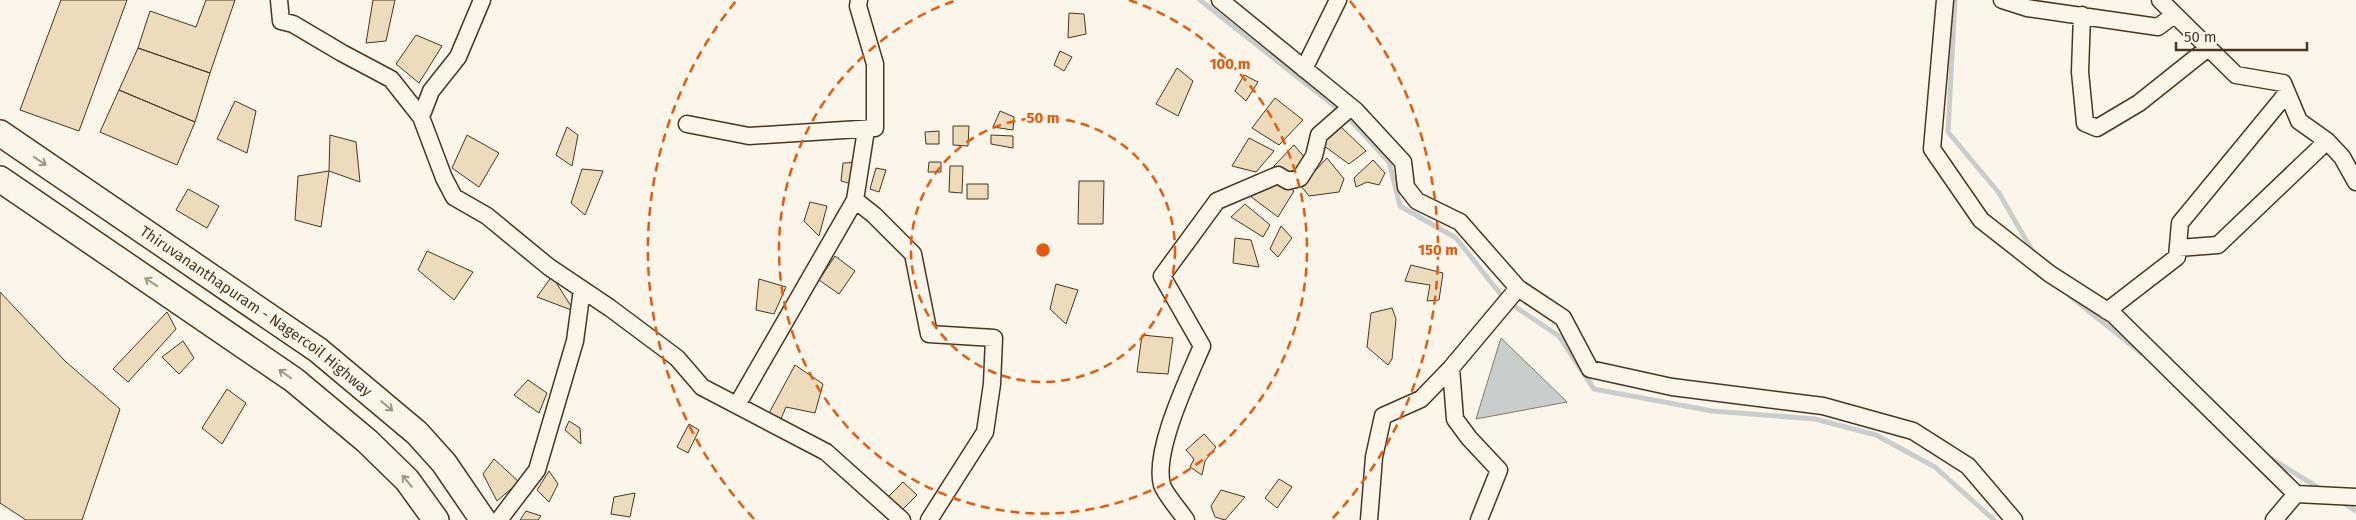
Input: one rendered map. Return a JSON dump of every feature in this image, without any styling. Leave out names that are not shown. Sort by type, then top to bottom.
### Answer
[{"type":"main road","name":"Thiruvananthapuram - Nagercoil Highway","points":[[0,133],[318,350],[417,433],[444,463],[483,520]]},
{"type":"main road","points":[[0,179],[294,380],[367,440],[406,480],[436,520]]},
{"type":"street","points":[[278,0],[281,21],[293,24],[391,79],[421,118],[444,178],[454,197],[487,216],[549,267],[676,358],[702,387],[826,452],[902,520]]},
{"type":"street","points":[[421,118],[431,91],[458,57],[482,0]]},
{"type":"street","points":[[687,124],[749,136],[875,128],[875,64],[858,6],[858,0]]},
{"type":"street","points":[[1220,0],[1351,107],[1403,162],[1406,188],[1417,201],[1460,222],[1518,288],[1563,318],[1590,368],[1672,387],[1823,406],[1913,431],[1968,466],[2014,520]]},
{"type":"street","points":[[1304,69],[1338,0]]},
{"type":"street","points":[[1945,0],[1932,149],[1981,220],[2050,274],[2108,311],[2296,494],[2356,497]]},
{"type":"street","points":[[2002,0],[2027,8],[2082,14],[2158,27],[2174,15]]},
{"type":"street","points":[[2160,0],[2236,75],[2282,83],[2298,121],[2327,141],[2342,157],[2356,182]]},
{"type":"street","points":[[2082,14],[2080,72],[2085,123],[2097,128],[2139,103],[2208,48]]},
{"type":"street","points":[[2108,311],[2178,257],[2180,223],[2287,93]]},
{"type":"street","points":[[1186,520],[1162,486],[1162,457],[1181,394],[1202,346],[1162,276],[1217,201],[1278,175],[1288,181],[1300,178],[1314,156],[1319,135],[1351,107]]},
{"type":"street","points":[[737,405],[855,200],[866,130]]},
{"type":"street","points":[[2178,248],[2218,245],[2327,141]]},
{"type":"street","points":[[855,200],[874,215],[913,254],[929,334],[994,338],[992,384],[984,432],[929,520]]},
{"type":"street","points":[[1369,520],[1374,457],[1382,416],[1421,399],[1451,368],[1518,288]]},
{"type":"street","points":[[500,520],[538,470],[575,340],[582,289]]},
{"type":"street","points":[[1451,368],[1455,419],[1469,438],[1499,470],[1479,520]]},
{"type":"street","points":[[2274,520],[2296,494]]},
{"type":"shaded area","points":[[1501,338],[1567,402],[1476,419]]},
{"type":"building","points":[[61,0],[127,0],[79,131],[20,110]]},
{"type":"building","points":[[206,0],[235,0],[210,73],[138,48],[150,11],[196,27]]},
{"type":"building","points":[[373,0],[395,0],[386,41],[366,43]]},
{"type":"building","points":[[1069,13],[1084,14],[1086,34],[1068,38]]},
{"type":"building","points":[[416,35],[442,46],[419,83],[396,64]]},
{"type":"building","points":[[138,48],[210,73],[195,122],[119,90]]},
{"type":"building","points":[[1060,51],[1072,57],[1064,71],[1054,65]]},
{"type":"building","points":[[1177,68],[1193,81],[1178,116],[1156,104]]},
{"type":"building","points":[[1244,75],[1258,82],[1246,101],[1235,91]]},
{"type":"building","points":[[119,90],[195,122],[177,165],[100,132]]},
{"type":"building","points":[[1275,98],[1303,120],[1279,145],[1252,128]]},
{"type":"building","points":[[235,101],[256,111],[247,153],[217,139]]},
{"type":"building","points":[[1000,111],[1014,117],[1013,130],[993,127]]},
{"type":"building","points":[[1338,124],[1366,151],[1349,164],[1320,143]]},
{"type":"building","points":[[953,126],[969,126],[968,146],[953,145]]},
{"type":"building","points":[[567,127],[578,135],[572,166],[556,155]]},
{"type":"building","points":[[939,131],[939,144],[926,144],[925,132]]},
{"type":"building","points":[[330,135],[356,142],[360,182],[329,171]]},
{"type":"building","points":[[467,135],[499,153],[479,187],[452,168]]},
{"type":"building","points":[[991,135],[1013,136],[1013,148],[991,144]]},
{"type":"building","points":[[1249,138],[1274,151],[1256,172],[1232,166]]},
{"type":"building","points":[[1294,145],[1306,159],[1291,177],[1274,166]]},
{"type":"building","points":[[1327,158],[1344,179],[1339,192],[1309,196],[1301,186]]},
{"type":"building","points":[[1373,160],[1385,173],[1379,185],[1367,182],[1356,187],[1354,178]]},
{"type":"building","points":[[863,162],[856,185],[841,181],[843,163]]},
{"type":"building","points":[[929,162],[941,162],[941,172],[928,172]]},
{"type":"building","points":[[950,166],[963,166],[962,193],[949,192]]},
{"type":"building","points":[[876,168],[886,170],[879,192],[870,189]]},
{"type":"building","points":[[582,169],[603,171],[585,215],[571,203]]},
{"type":"building","points":[[329,171],[321,227],[295,220],[298,176]]},
{"type":"building","points":[[1278,179],[1294,191],[1278,217],[1250,196]]},
{"type":"building","points":[[1079,181],[1104,181],[1103,224],[1078,224]]},
{"type":"building","points":[[967,184],[988,184],[988,199],[967,199]]},
{"type":"building","points":[[188,189],[219,206],[207,228],[176,210]]},
{"type":"building","points":[[810,202],[827,206],[819,236],[804,221]]},
{"type":"building","points":[[1245,204],[1270,225],[1263,237],[1231,217]]},
{"type":"building","points":[[1281,226],[1292,238],[1278,257],[1270,249]]},
{"type":"building","points":[[1235,238],[1251,240],[1259,267],[1233,263]]},
{"type":"building","points":[[427,251],[473,272],[454,300],[418,270]]},
{"type":"building","points":[[835,256],[855,271],[839,294],[819,280]]},
{"type":"building","points":[[1411,265],[1443,273],[1439,300],[1427,301],[1430,285],[1405,281]]},
{"type":"building","points":[[552,276],[574,311],[537,297]]},
{"type":"building","points":[[759,279],[786,287],[774,314],[756,310]]},
{"type":"building","points":[[1056,284],[1078,290],[1066,324],[1050,309]]},
{"type":"building","points":[[0,292],[65,361],[120,409],[82,520],[26,520],[0,503]]},
{"type":"building","points":[[1392,308],[1396,319],[1392,359],[1388,365],[1367,347],[1371,313]]},
{"type":"building","points":[[167,312],[176,329],[128,382],[113,369]]},
{"type":"building","points":[[1142,335],[1173,338],[1168,374],[1137,372]]},
{"type":"building","points":[[183,341],[194,358],[179,374],[162,357]]},
{"type":"building","points":[[795,365],[823,384],[815,413],[786,407],[780,421],[768,415]]},
{"type":"building","points":[[528,380],[547,393],[539,413],[514,395]]},
{"type":"building","points":[[227,389],[246,403],[222,444],[202,428]]},
{"type":"building","points":[[569,421],[580,428],[581,444],[565,430]]},
{"type":"building","points":[[689,424],[699,430],[688,453],[677,447]]},
{"type":"building","points":[[1204,434],[1216,447],[1205,461],[1202,475],[1190,467],[1194,459],[1186,450]]},
{"type":"building","points":[[494,459],[519,482],[497,501],[483,474]]},
{"type":"building","points":[[549,471],[558,484],[549,502],[537,490]]},
{"type":"building","points":[[1279,479],[1292,487],[1277,508],[1265,498]]},
{"type":"building","points":[[903,482],[917,495],[901,511],[887,498]]},
{"type":"building","points":[[1221,490],[1245,497],[1225,520],[1215,517],[1211,506]]},
{"type":"building","points":[[635,493],[630,517],[611,514],[614,497]]},
{"type":"building","points":[[526,511],[541,516],[538,520],[520,520]]},
{"type":"waterway","points":[[1200,0],[1347,116],[1389,162],[1400,206],[1456,238],[1505,300],[1559,336],[1594,389],[1712,411],[1815,419],[1876,435],[1935,467],[1994,520]]},
{"type":"waterway","points":[[1955,0],[1948,132],[1999,193],[2034,254]]},
{"type":"waterway","points":[[2070,296],[2141,353]]},
{"type":"waterway","points":[[2267,456],[2322,490]]},
{"type":"waterway","points":[[2342,502],[2356,511]]}]
